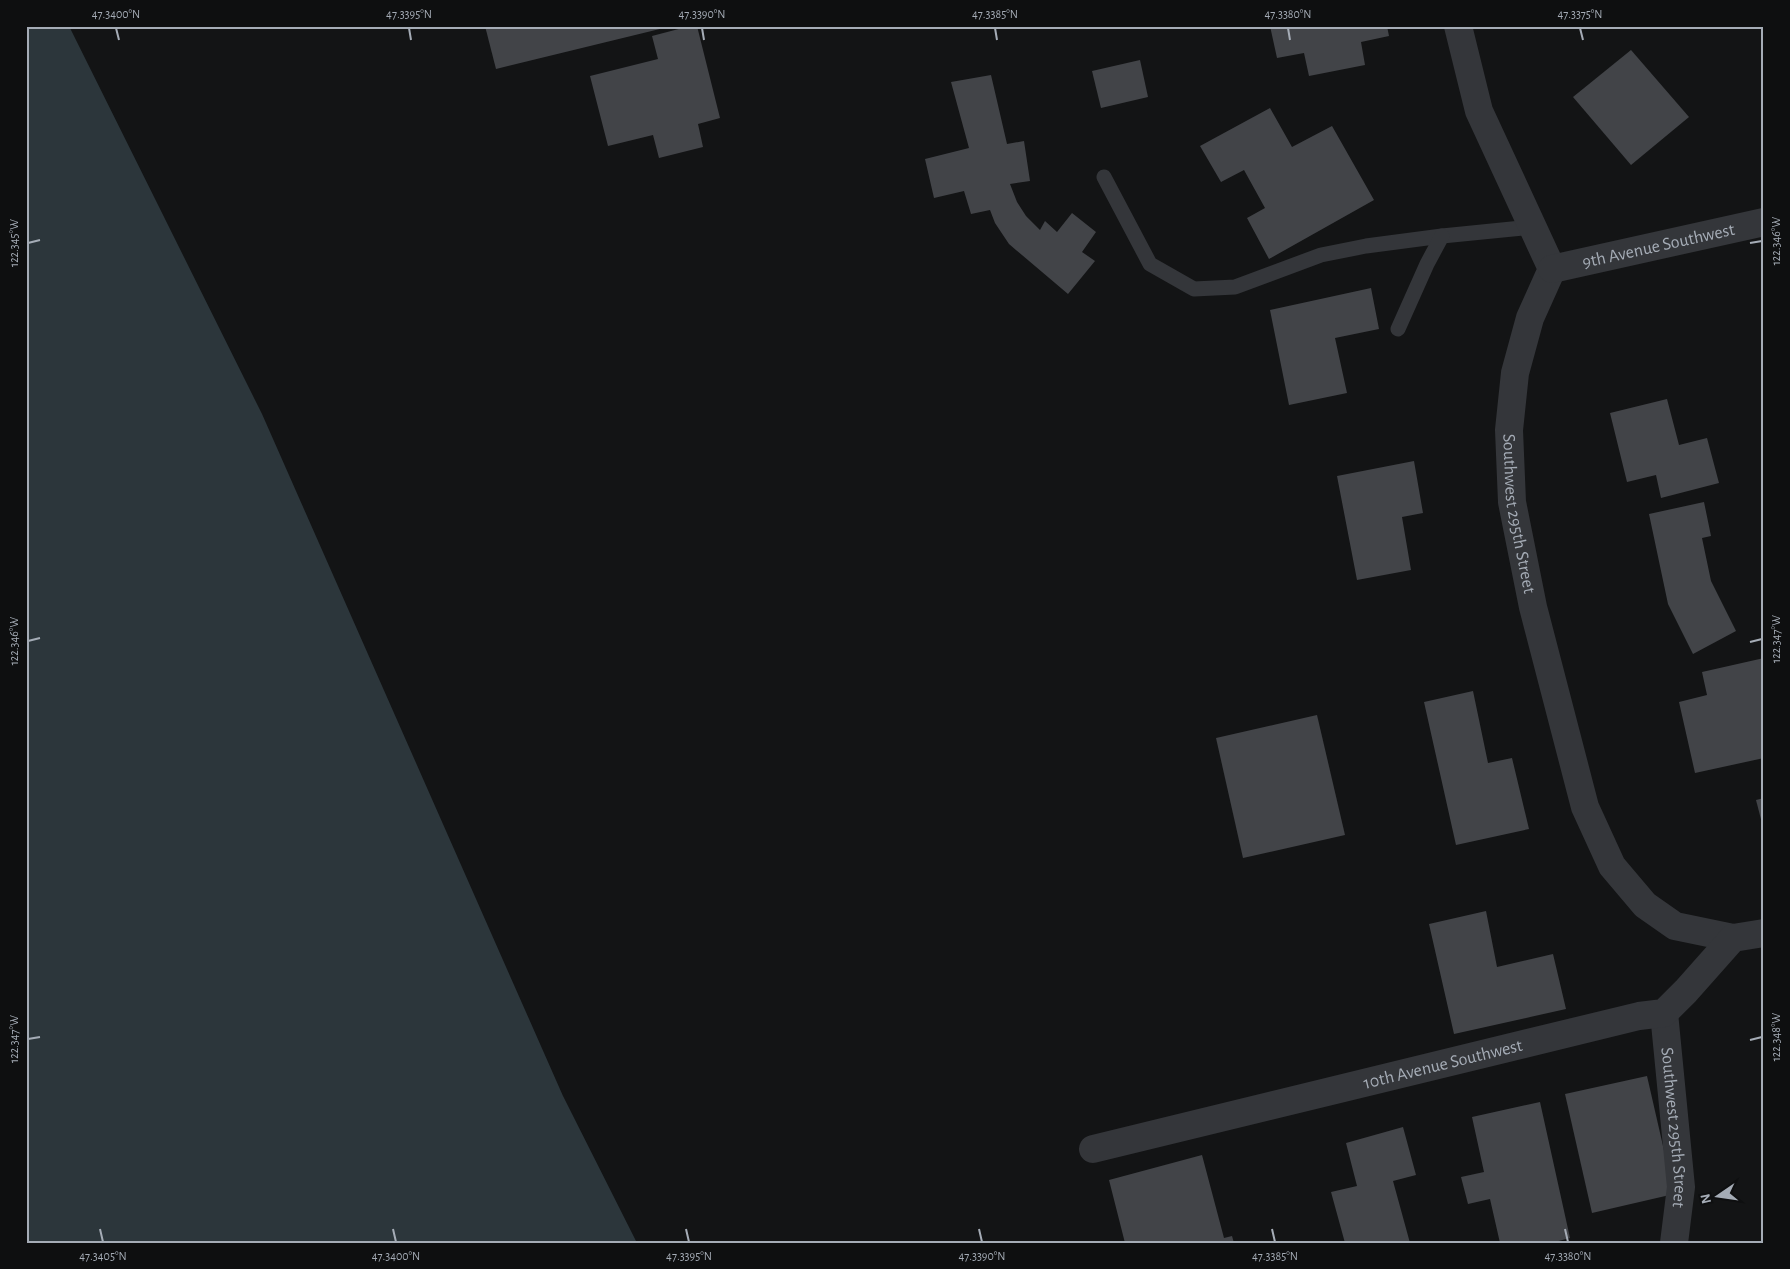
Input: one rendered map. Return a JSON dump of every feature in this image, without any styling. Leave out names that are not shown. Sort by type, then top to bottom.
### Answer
[{"type":"street","points":[[1458,26],[1478,111],[1552,269]]},
{"type":"street","name":"9th Avenue Southwest","points":[[1552,269],[1764,222]]},
{"type":"street","name":"Southwest 295th Street","points":[[1552,269],[1530,318],[1516,373],[1509,430],[1512,502],[1533,607],[1585,807],[1612,866],[1645,905],[1675,926],[1733,938]]},
{"type":"street","points":[[1664,1013],[1733,938],[1764,933]]},
{"type":"street","name":"Southwest 295th Street","points":[[1664,1013],[1681,1186],[1674,1243]]},
{"type":"street","name":"10th Avenue Southwest","points":[[1093,1149],[1639,1016],[1664,1013]]},
{"type":"lane","points":[[1104,177],[1150,264],[1194,289],[1235,287],[1321,255],[1366,246],[1532,227]]},
{"type":"lane","points":[[1398,329],[1427,264],[1442,236]]},
{"type":"shaded area","points":[[26,26],[69,26],[262,414],[563,1096],[637,1243],[26,1243]]},
{"type":"building","points":[[485,26],[668,26],[668,27],[496,69]]},
{"type":"building","points":[[690,26],[697,26],[720,118],[698,124],[703,147],[659,158],[653,135],[608,146],[590,76],[658,59],[652,36]]},
{"type":"building","points":[[1270,26],[1387,26],[1389,36],[1361,42],[1365,65],[1309,76],[1304,53],[1277,58]]},
{"type":"building","points":[[1631,50],[1689,117],[1631,165],[1573,97]]},
{"type":"building","points":[[1140,60],[1148,97],[1101,108],[1092,71]]},
{"type":"building","points":[[991,75],[1007,144],[1024,141],[1030,181],[1010,184],[1017,202],[1026,216],[1040,230],[1045,221],[1057,232],[1072,213],[1096,232],[1082,252],[1095,261],[1068,294],[1009,244],[995,223],[990,210],[971,214],[964,191],[934,198],[925,159],[969,148],[951,82]]},
{"type":"building","points":[[1270,108],[1292,147],[1332,126],[1374,200],[1269,259],[1247,218],[1265,208],[1244,170],[1221,182],[1200,146]]},
{"type":"building","points":[[1371,288],[1379,329],[1335,338],[1347,393],[1289,405],[1270,310]]},
{"type":"building","points":[[1667,399],[1679,445],[1707,438],[1719,483],[1661,498],[1656,475],[1627,482],[1610,413]]},
{"type":"building","points":[[1414,461],[1423,513],[1402,517],[1411,570],[1357,580],[1337,476]]},
{"type":"building","points":[[1704,502],[1711,536],[1702,538],[1711,581],[1736,631],[1693,654],[1668,604],[1649,514]]},
{"type":"building","points":[[1764,658],[1764,758],[1695,773],[1679,702],[1707,695],[1702,672]]},
{"type":"building","points":[[1473,691],[1488,763],[1512,758],[1529,829],[1456,845],[1424,702]]},
{"type":"building","points":[[1317,715],[1345,835],[1243,858],[1216,738]]},
{"type":"building","points":[[1764,798],[1764,827],[1763,827],[1756,800]]},
{"type":"building","points":[[1486,911],[1497,967],[1553,954],[1566,1009],[1454,1034],[1429,924]]},
{"type":"building","points":[[1647,1076],[1674,1194],[1592,1213],[1565,1094]]},
{"type":"building","points":[[1540,1102],[1570,1238],[1551,1243],[1500,1243],[1490,1199],[1468,1204],[1461,1177],[1484,1172],[1472,1117]]},
{"type":"building","points":[[1403,1127],[1416,1175],[1393,1181],[1410,1243],[1345,1243],[1331,1192],[1357,1186],[1346,1143]]},
{"type":"building","points":[[1202,1155],[1224,1238],[1232,1236],[1234,1243],[1125,1243],[1109,1180]]}]
